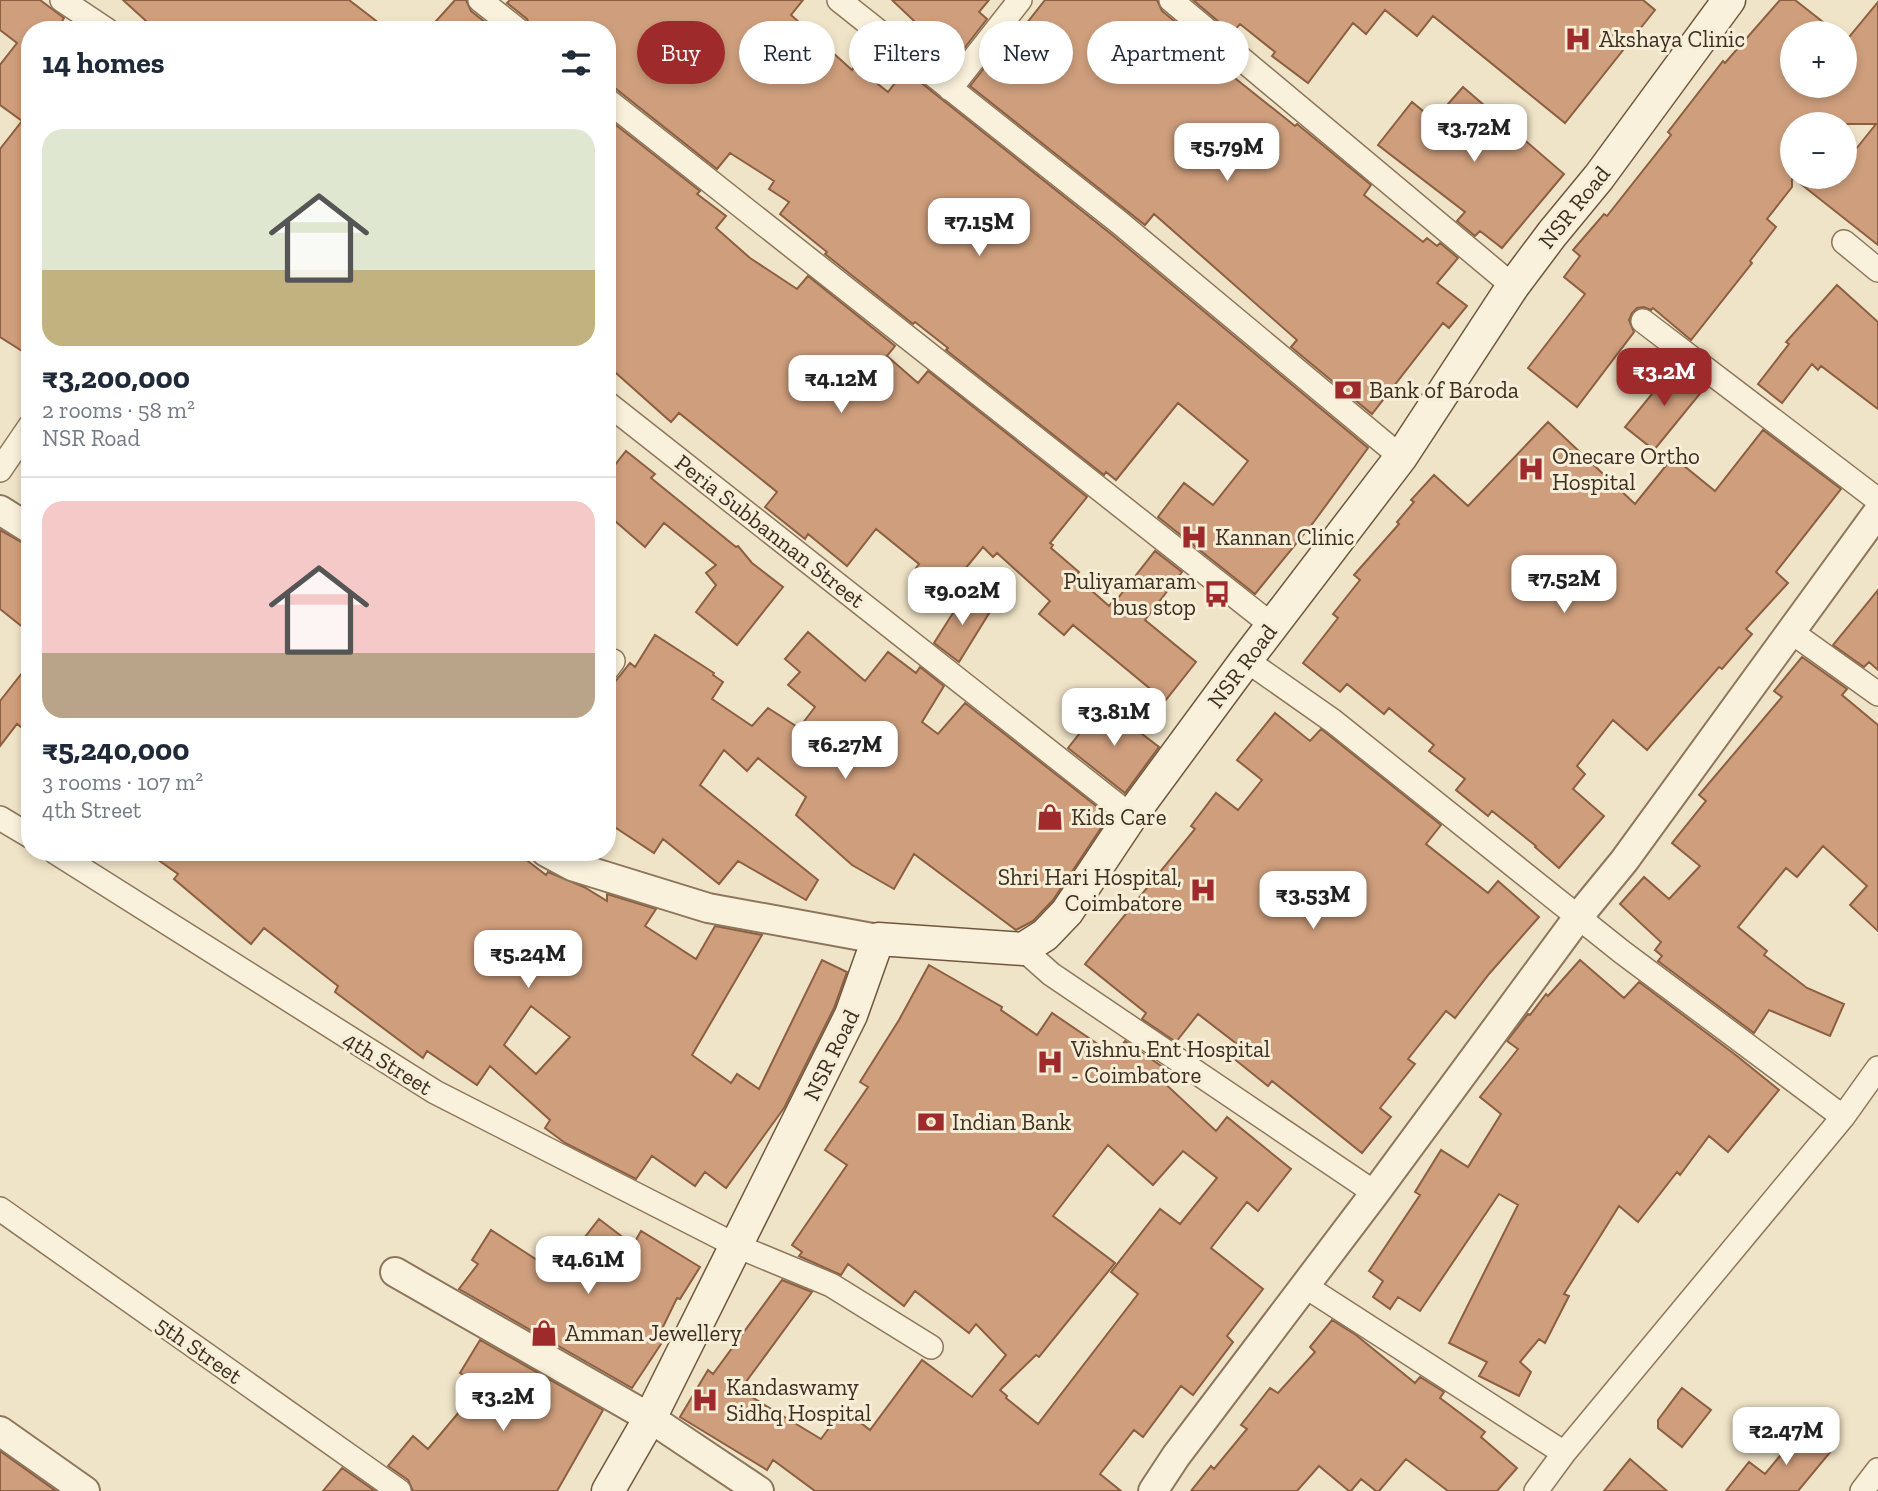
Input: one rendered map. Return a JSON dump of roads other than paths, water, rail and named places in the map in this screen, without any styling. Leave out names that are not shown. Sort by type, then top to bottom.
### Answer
[{"type":"main road","name":"NSR Road","points":[[1023,948],[1045,935],[1067,912],[1131,816],[1401,457],[1513,286],[1599,177],[1729,0]]},
{"type":"main road","name":"NSR Road","points":[[608,1491],[650,1418],[851,1015],[878,939]]},
{"type":"main road","points":[[878,939],[1023,948]]},
{"type":"street","points":[[62,0],[94,21]]},
{"type":"street","points":[[480,0],[506,21]]},
{"type":"street","points":[[839,0],[1121,223],[1401,457]]},
{"type":"street","points":[[950,89],[1020,0]]},
{"type":"street","points":[[1171,0],[1513,286]]},
{"type":"street","points":[[616,107],[1273,626]]},
{"type":"street","points":[[1844,242],[1878,270]]},
{"type":"street","points":[[1643,321],[1878,500]]},
{"type":"street","name":"Peria Subbannan Street","points":[[616,410],[1131,816]]},
{"type":"street","points":[[0,470],[21,439]]},
{"type":"street","points":[[0,510],[21,523]]},
{"type":"street","points":[[1153,1491],[1176,1456],[1376,1193],[1578,916],[1624,861],[1878,512]]},
{"type":"street","points":[[1790,631],[1878,694]]},
{"type":"street","points":[[1246,660],[1333,721],[1622,952],[1843,1117]]},
{"type":"street","points":[[0,818],[21,831]]},
{"type":"street","name":"4th Street","points":[[69,861],[435,1093],[737,1246],[831,1285],[931,1347]]},
{"type":"street","points":[[563,861],[708,908],[878,939]]},
{"type":"street","points":[[1023,948],[1051,974],[1376,1193]]},
{"type":"street","points":[[1536,1491],[1564,1452],[1843,1117],[1878,1068]]},
{"type":"street","name":"5th Street","points":[[0,1209],[399,1491]]},
{"type":"street","points":[[395,1272],[650,1418],[759,1491]]},
{"type":"street","points":[[1305,1286],[1564,1452]]},
{"type":"street","points":[[0,1432],[85,1491]]},
{"type":"street","points":[[1862,1491],[1878,1470]]},
{"type":"place","name":"Akshaya Clinic","points":[[1578,39]]},
{"type":"place","name":"Bank of Baroda","points":[[1348,390]]},
{"type":"place","name":"Onecare Ortho Hospital","points":[[1531,469]]},
{"type":"place","name":"Kannan Clinic","points":[[1194,537]]},
{"type":"place","name":"Puliyamaram bus stop","points":[[1217,594]]},
{"type":"place","name":"Kids Care","points":[[1050,817]]},
{"type":"place","name":"Shri Hari Hospital, Coimbatore","points":[[1203,890]]},
{"type":"place","name":"Vishnu Ent Hospital - Coimbatore","points":[[1050,1062]]},
{"type":"place","name":"Indian Bank","points":[[931,1122]]},
{"type":"place","name":"Amman Jewellery","points":[[544,1333]]},
{"type":"place","name":"Kandaswamy Sidhq Hospital","points":[[705,1400]]}]
